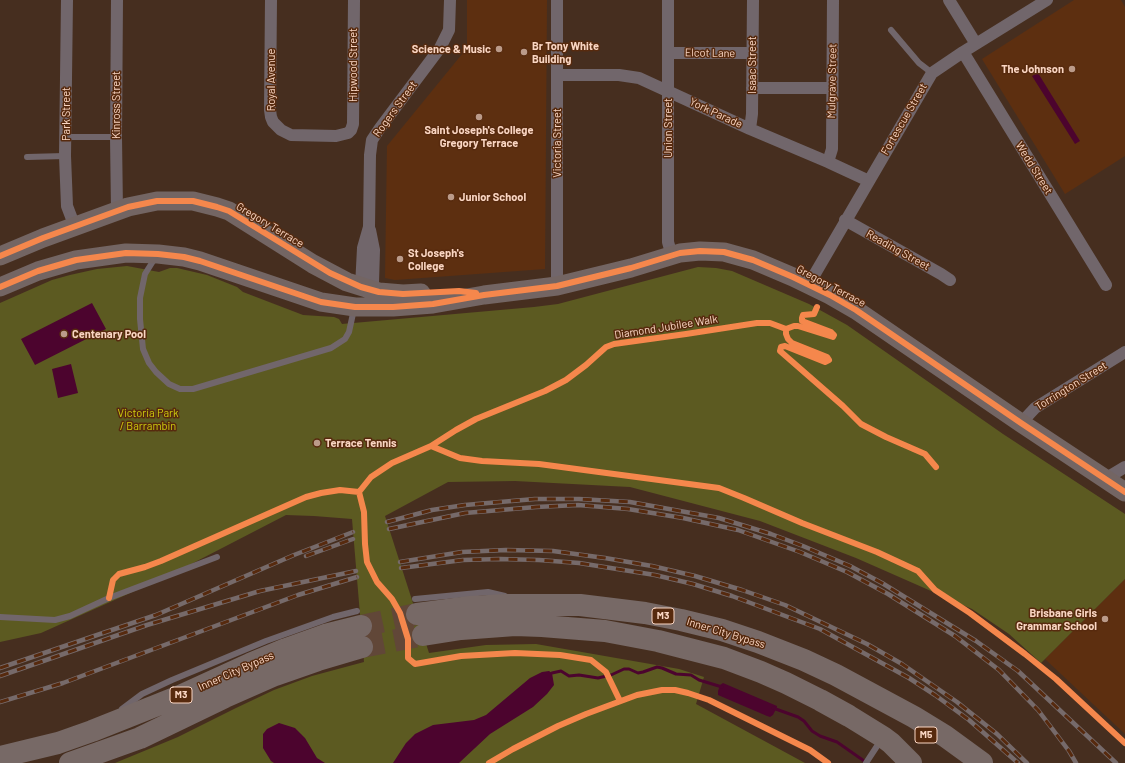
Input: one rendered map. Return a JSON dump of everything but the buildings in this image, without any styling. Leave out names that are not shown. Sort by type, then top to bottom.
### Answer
[{"type":"highway","name":"Inner City Bypass","points":[[416,606],[470,607],[546,604],[580,605],[645,613],[722,630],[804,660],[836,675],[914,717],[945,736],[982,763]]},
{"type":"highway","name":"M3","points":[[424,635],[461,629],[516,625],[542,626],[605,631],[658,641],[724,658],[786,683],[850,716],[887,740],[911,763]]},
{"type":"highway","name":"Inner City Bypass","points":[[0,757],[58,743],[92,731],[180,696],[286,649],[325,635],[360,628],[318,660],[275,675],[225,697],[140,738],[70,763]]},
{"type":"highway","name":"M5","points":[[892,706],[961,763]]},
{"type":"highway","name":"M5","points":[[887,740],[926,763]]},
{"type":"main road","name":"Gregory Terrace","points":[[0,256],[74,226],[117,211],[144,204],[169,200],[193,201],[218,207],[241,218],[330,273],[366,288],[379,292],[403,294],[459,291],[484,295]]},
{"type":"main road","name":"Gregory Terrace","points":[[0,287],[38,271],[76,260],[126,253],[158,254],[184,257],[200,261],[321,302],[355,307],[417,305],[557,286],[617,272],[672,256],[700,251],[724,252],[753,260],[809,284],[842,301],[871,319],[1021,423],[1125,492]]},
{"type":"main road","points":[[321,302],[328,299],[334,293],[330,273]]},
{"type":"main road","name":"Rogers Street","points":[[355,307],[366,288]]},
{"type":"street","name":"Park Street","points":[[66,0],[65,156],[68,208],[74,226]]},
{"type":"street","name":"Kinross Street","points":[[117,0],[117,211]]},
{"type":"street","name":"Royal Avenue","points":[[271,0],[270,110],[273,122],[286,134],[299,136],[341,136],[351,130]]},
{"type":"street","name":"Hipwood Street","points":[[351,130],[353,120],[354,0]]},
{"type":"street","name":"Rogers Street","points":[[366,288],[363,248],[369,227],[370,155],[372,140],[440,48],[449,30],[450,0]]},
{"type":"street","name":"Victoria Street","points":[[557,286],[558,0]]},
{"type":"street","name":"Union Street","points":[[668,0],[668,239],[672,256]]},
{"type":"street","name":"Isaac Street","points":[[750,129],[752,114],[753,0]]},
{"type":"street","name":"Mulgrave Street","points":[[828,162],[832,149],[833,0]]},
{"type":"street","points":[[949,0],[976,44]]},
{"type":"street","name":"Fortescue Street","points":[[809,284],[932,73],[1047,0]]},
{"type":"street","name":"Wedd Street","points":[[963,52],[1106,285]]},
{"type":"street","name":"Elcot Lane","points":[[668,53],[752,53]]},
{"type":"street","name":"York Parade","points":[[557,75],[619,75],[639,78],[869,181]]},
{"type":"street","points":[[752,88],[832,88]]},
{"type":"street","name":"Reading Street","points":[[845,220],[950,280]]},
{"type":"street","name":"Torrington Street","points":[[1021,423],[1035,408],[1125,352]]},
{"type":"street","points":[[1105,479],[1125,467]]},
{"type":"lane","points":[[891,30],[919,63],[932,73]]},
{"type":"lane","points":[[65,137],[116,136]]},
{"type":"lane","points":[[27,157],[65,156]]},
{"type":"lane","points":[[158,254],[146,271],[142,288],[140,319],[143,348],[149,363],[156,372],[169,384],[180,389],[193,390],[331,348],[345,338],[349,332],[355,307]]},
{"type":"lane","points":[[0,616],[55,620],[70,616],[109,598],[217,557]]},
{"type":"lane","points":[[416,606],[488,592],[510,597]]},
{"type":"lane","points":[[517,598],[546,604]]},
{"type":"lane","points":[[866,763],[887,740]]},
{"type":"shaded area","name":"Saint Joseph's College Gregory Terrace","points":[[467,0],[547,0],[545,269],[395,280],[385,278],[387,146],[467,48]]},
{"type":"shaded area","points":[[1074,0],[1121,0],[1125,7],[1125,156],[1065,194],[982,59]]},
{"type":"shaded area","points":[[1038,73],[1080,141],[1075,144],[1032,76]]},
{"type":"shaded area","name":"Centenary Pool","points":[[92,303],[106,329],[35,365],[21,339]]},
{"type":"shaded area","name":"Centenary Pool","points":[[71,364],[78,393],[58,398],[52,369]]},
{"type":"shaded area","name":"Brisbane Girls Grammar School","points":[[1125,579],[1125,734],[1045,659]]},
{"type":"shaded area","points":[[549,671],[552,673],[554,685],[547,694],[533,707],[490,734],[459,763],[393,763],[406,743],[415,734],[433,725],[474,720],[486,715],[530,678],[542,672]]},
{"type":"shaded area","points":[[723,683],[777,706],[773,715],[770,717],[767,716],[718,695],[720,685]]},
{"type":"shaded area","points":[[279,723],[295,728],[305,738],[317,758],[325,763],[274,763],[271,761],[263,748],[263,734],[267,729]]},
{"type":"green space","name":"Victoria Park / Barrambin","points":[[127,266],[159,272],[170,268],[177,268],[207,275],[237,287],[243,292],[303,315],[334,317],[339,319],[342,324],[558,304],[698,267],[732,271],[809,304],[847,325],[1003,434],[1125,514],[1125,579],[1041,663],[1009,634],[972,609],[856,558],[760,521],[630,487],[515,481],[448,482],[385,516],[429,653],[486,645],[536,644],[679,669],[704,677],[696,704],[805,763],[115,763],[178,737],[274,690],[312,676],[364,662],[352,519],[314,516],[286,515],[168,576],[41,633],[0,642],[0,303],[52,280],[97,269]]},
{"type":"waterway","points":[[552,673],[561,671],[569,676],[579,675],[598,678],[611,675],[624,669],[629,669],[638,673],[657,667],[676,674],[691,675],[699,680],[722,687]]},
{"type":"waterway","points":[[773,708],[798,717],[804,721],[812,731],[820,736],[837,742],[867,763]]},
{"type":"tunnel","points":[[361,626],[417,614]]},
{"type":"tunnel","points":[[362,647],[423,635]]},
{"type":"railway","points":[[387,522],[432,510],[465,505],[535,499],[579,499],[630,502],[719,518],[771,534],[850,566],[882,583],[976,641],[1018,671],[1116,763]]},
{"type":"railway","points":[[389,529],[465,513],[578,505],[628,509],[683,518],[738,530],[800,552],[847,572],[888,594],[955,636],[999,670],[1038,710],[1069,751],[1076,763]]},
{"type":"railway","points":[[0,668],[156,615],[294,555],[353,532]]},
{"type":"railway","points":[[306,556],[353,539]]},
{"type":"railway","points":[[400,562],[462,552],[506,550],[553,551],[652,566],[695,576],[742,590],[785,605],[867,644],[902,664],[957,702],[997,734],[1027,763]]},
{"type":"railway","points":[[401,568],[463,560],[539,560],[579,563],[655,575],[693,584],[732,596],[820,629],[909,678],[969,720],[1018,763]]},
{"type":"railway","points":[[0,676],[147,625],[260,591],[356,571]]},
{"type":"railway","points":[[0,702],[63,683],[298,595],[357,577]]},
{"type":"cycle path","points":[[0,256],[43,238],[128,207],[157,201],[193,201],[229,211],[330,273],[361,287],[379,292],[403,294],[459,291],[476,293]]},
{"type":"cycle path","points":[[0,287],[38,271],[76,260],[126,253],[158,254],[184,257],[200,261],[321,302],[355,307],[393,307],[433,304],[484,295],[557,286],[631,268],[680,253],[700,251],[724,252],[753,260],[793,277],[830,295],[856,310],[1125,492]]},
{"type":"cycle path","points":[[817,307],[814,314],[803,315],[802,321],[831,332],[834,335],[833,337],[798,326],[786,329],[786,334],[792,343],[827,357],[829,360],[825,362],[785,346],[781,347],[780,351],[843,406],[861,424],[925,454],[936,467]]},
{"type":"cycle path","name":"Diamond Jubilee Walk","points":[[359,492],[371,477],[392,463],[431,446],[476,419],[545,391],[566,380],[606,347],[614,344],[757,323],[770,323],[786,329]]},
{"type":"cycle path","points":[[431,446],[460,458],[482,461],[539,464],[719,488],[802,523],[877,552],[918,571],[935,590],[970,613],[1056,679],[1125,743]]},
{"type":"cycle path","points":[[109,598],[113,580],[119,574],[161,561],[306,497],[340,490],[359,492]]},
{"type":"cycle path","points":[[359,492],[364,512],[367,562],[377,582],[392,599],[400,613],[408,639],[408,658],[415,664],[461,656],[515,653],[560,655],[591,660],[606,672],[620,701]]},
{"type":"cycle path","points":[[489,763],[558,726],[586,714],[637,695],[662,690],[675,690],[709,700],[810,750],[828,763]]},
{"type":"place","name":"Science & Music","points":[[499,49]]},
{"type":"place","name":"Br Tony White Building","points":[[524,52]]},
{"type":"place","name":"The Johnson","points":[[1072,69]]},
{"type":"place","name":"Saint Joseph's College Gregory Terrace","points":[[479,117]]},
{"type":"place","name":"Junior School","points":[[451,197]]},
{"type":"place","name":"St Joseph's College","points":[[400,259]]},
{"type":"place","name":"Centenary Pool","points":[[64,334]]},
{"type":"place","name":"Terrace Tennis","points":[[317,443]]},
{"type":"place","name":"Brisbane Girls Grammar School","points":[[1105,619]]}]
